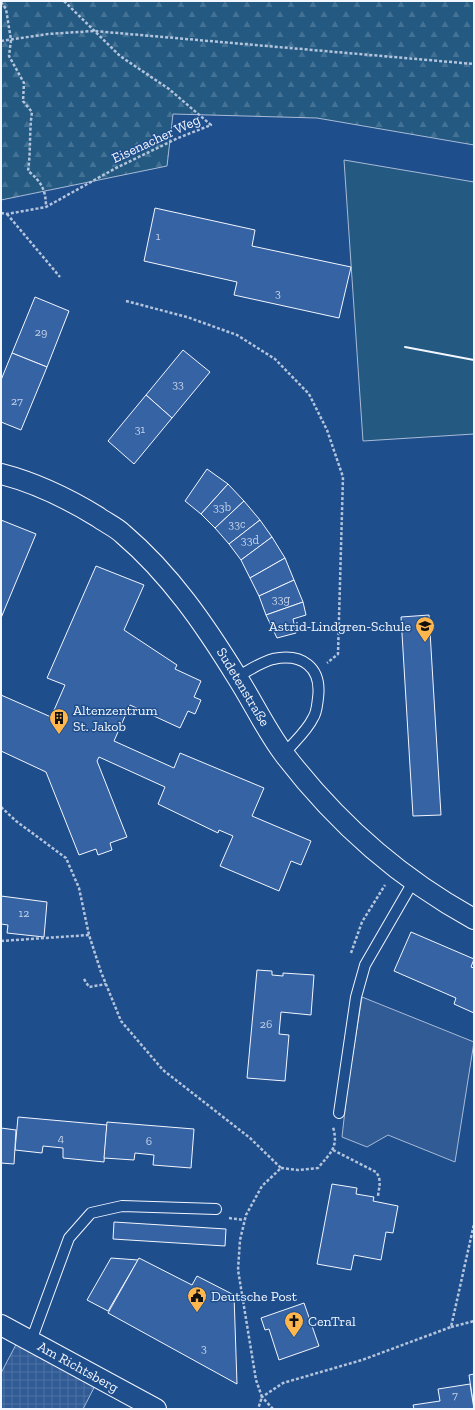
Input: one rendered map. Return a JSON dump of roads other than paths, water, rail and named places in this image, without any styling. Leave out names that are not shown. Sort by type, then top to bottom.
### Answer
[{"type":"street","name":"Sudetenstraße","points":[[1,474],[25,480],[58,494],[122,532],[152,561],[197,613],[284,754],[324,804],[395,869],[474,919]]},
{"type":"street","name":"Am Richtsberg","points":[[1,1325],[156,1409]]},
{"type":"lane","points":[[237,677],[272,659],[289,658],[307,663],[316,672],[320,686],[317,707],[313,719],[284,754]]},
{"type":"lane","points":[[339,1113],[356,997],[366,965],[414,882]]},
{"type":"lane","points":[[31,1341],[70,1238],[91,1213],[122,1206],[219,1213]]},
{"type":"place","name":"Astrid-Lindgren-Schule","points":[[425,643]]},
{"type":"place","name":"Altenzentrum St. Jakob","points":[[59,735]]},
{"type":"place","name":"Deutsche Post","points":[[197,1313]]},
{"type":"place","name":"CenTral","points":[[294,1338]]}]
